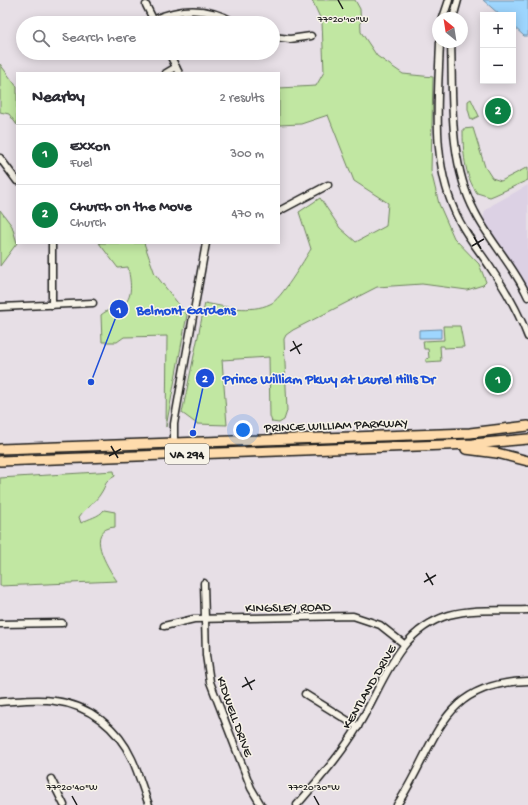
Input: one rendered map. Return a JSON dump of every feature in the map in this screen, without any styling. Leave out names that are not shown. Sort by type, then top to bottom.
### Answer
[{"type":"highway","name":"PRINCE WILLIAM PARKWAY","points":[[0,448],[470,433],[528,426]]},
{"type":"highway","name":"PRINCE WILLIAM PARKWAY","points":[[0,461],[430,446],[500,443],[528,439]]},
{"type":"highway","name":"VA 294","points":[[430,446],[497,453],[528,461]]},
{"type":"street","points":[[445,12],[449,0]]},
{"type":"street","points":[[455,12],[458,0]]},
{"type":"street","points":[[146,5],[151,16]]},
{"type":"street","points":[[166,16],[174,12],[195,10],[212,12],[221,16]]},
{"type":"street","points":[[280,38],[290,39],[311,36]]},
{"type":"street","points":[[440,48],[438,135],[440,166],[444,181],[459,220],[503,288],[528,337]]},
{"type":"street","points":[[451,48],[456,148],[461,178],[475,213],[516,274],[528,297]]},
{"type":"street","points":[[173,60],[178,70]]},
{"type":"street","points":[[0,158],[16,180]]},
{"type":"street","points":[[280,210],[328,185]]},
{"type":"street","points":[[52,244],[52,305]]},
{"type":"street","points":[[174,455],[174,424],[206,244]]},
{"type":"street","points":[[0,307],[93,303]]},
{"type":"street","name":"KIDWELL DRIVE","points":[[204,583],[206,655],[212,687],[251,788],[261,805]]},
{"type":"street","name":"KENTLAND DRIVE","points":[[297,805],[339,754],[358,727],[391,662],[404,644],[428,624],[449,615],[461,612],[528,610]]},
{"type":"street","name":"KINGSLEY ROAD","points":[[164,626],[189,620],[206,619],[353,616],[380,625],[404,644]]},
{"type":"street","points":[[0,624],[62,623]]},
{"type":"street","points":[[397,805],[415,775],[439,726],[460,702],[470,694],[490,686],[528,681]]},
{"type":"street","points":[[305,694],[358,727]]},
{"type":"street","points":[[0,702],[57,701],[76,706],[102,720],[112,729],[126,747],[137,770],[149,805]]},
{"type":"street","points":[[51,779],[64,805]]},
{"type":"shaded area","points":[[528,185],[528,291],[511,261],[483,220],[485,211],[492,205]]},
{"type":"green space","points":[[312,0],[355,0],[360,9],[361,32],[377,56],[403,74],[433,77],[431,171],[439,204],[454,238],[479,264],[486,282],[483,285],[467,290],[422,284],[377,287],[293,330],[286,335],[284,339],[287,411],[284,420],[279,423],[272,422],[270,416],[269,357],[222,360],[227,425],[197,424],[182,413],[205,303],[246,309],[263,307],[275,301],[292,279],[311,249],[299,212],[320,198],[340,228],[356,242],[386,226],[388,203],[354,181],[328,115],[301,124],[280,125],[280,88],[316,86],[324,72],[322,22]]},
{"type":"green space","points":[[0,64],[16,86],[16,124],[9,114],[0,112]]},
{"type":"green space","points":[[471,99],[479,116],[471,120],[468,109],[468,101]]},
{"type":"green space","points":[[473,128],[485,167],[492,178],[501,181],[528,167],[528,180],[490,197],[477,193],[469,178],[463,146],[463,129]]},
{"type":"green space","points":[[0,210],[12,226],[16,244],[0,266]]},
{"type":"green space","points":[[100,244],[144,244],[155,274],[187,315],[166,427],[167,336],[124,337],[117,342],[102,342],[101,315],[109,310],[121,306],[128,299],[130,294],[128,267],[118,268]]},
{"type":"green space","points":[[443,326],[460,326],[464,347],[444,348],[444,346],[440,346],[441,361],[426,362],[426,359],[429,358],[428,349],[424,349],[423,341],[444,340]]},
{"type":"green space","points":[[114,471],[115,476],[107,482],[99,496],[79,517],[81,523],[97,516],[104,510],[115,512],[115,527],[106,529],[101,534],[99,541],[108,567],[117,581],[0,586],[0,478]]},
{"type":"water","points":[[483,0],[528,0],[528,36],[524,36],[516,29],[516,12],[497,12]]},
{"type":"water","points":[[441,329],[441,338],[419,338],[419,330]]},
{"type":"place","name":"Church on the Move","points":[[498,111]]},
{"type":"place","name":"Exxon","points":[[498,380]]},
{"type":"place","name":"Belmont Gardens","points":[[91,382]]},
{"type":"place","name":"Prince William Pkwy at Laurel Hills Dr","points":[[193,433]]}]
